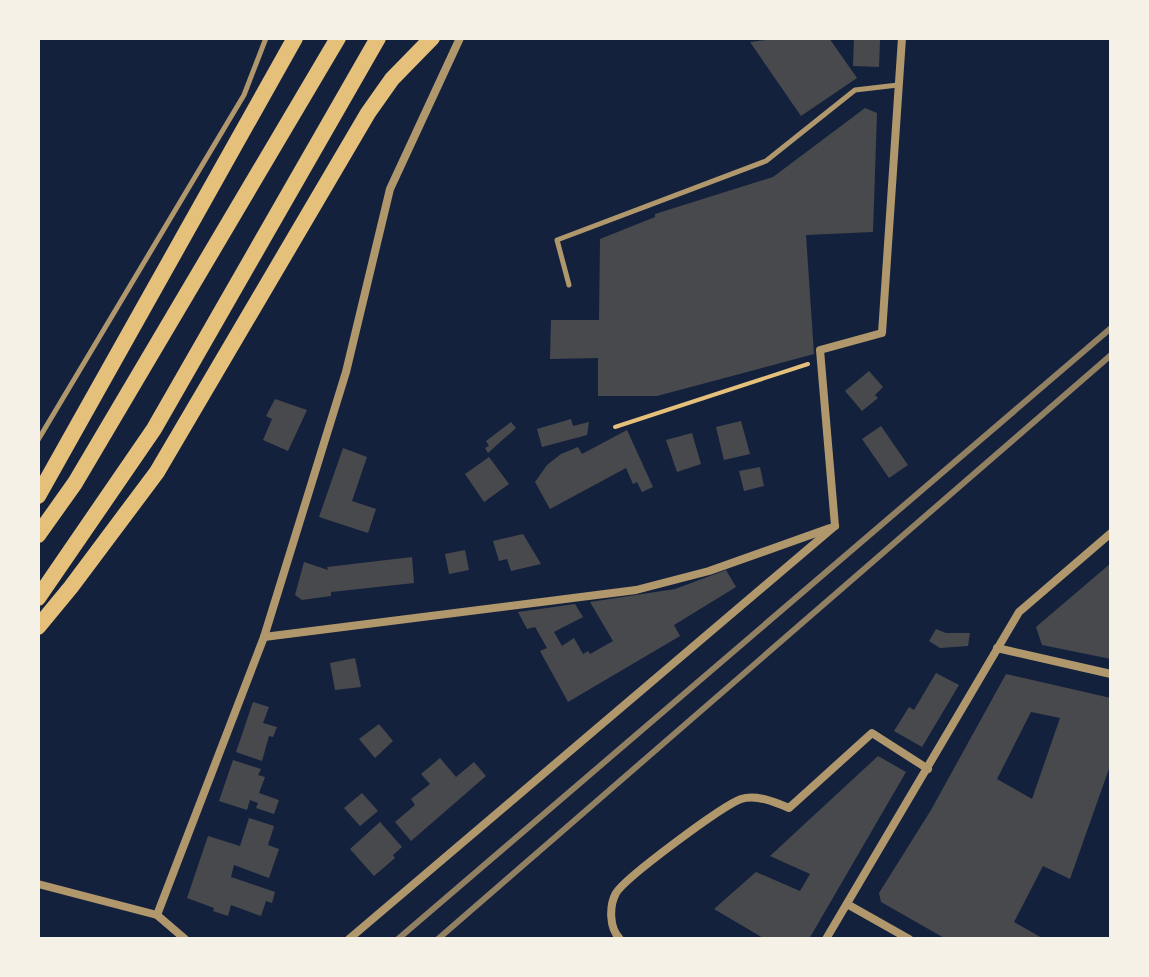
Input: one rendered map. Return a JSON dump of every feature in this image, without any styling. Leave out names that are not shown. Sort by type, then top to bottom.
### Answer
[{"type":"highway","points":[[38,496],[295,38]]},
{"type":"highway","points":[[38,535],[75,483],[338,38]]},
{"type":"highway","points":[[38,598],[154,429],[378,38]]},
{"type":"highway","points":[[38,627],[157,472],[368,113],[392,79],[432,38]]},
{"type":"street","points":[[157,915],[264,637],[346,372],[390,189],[460,38]]},
{"type":"street","points":[[835,526],[820,350],[882,333],[902,38]]},
{"type":"street","points":[[264,637],[636,590],[709,571],[835,526]]},
{"type":"street","points":[[349,939],[835,526]]},
{"type":"street","points":[[826,939],[1019,612],[1111,533]]},
{"type":"street","points":[[997,648],[1111,674]]},
{"type":"street","points":[[620,939],[615,934],[610,907],[617,890],[702,822],[743,798],[769,800],[789,808],[872,733],[928,769]]},
{"type":"street","points":[[38,884],[157,915],[185,939]]},
{"type":"street","points":[[847,904],[909,939]]},
{"type":"lane","points":[[38,440],[244,95],[266,38]]},
{"type":"lane","points":[[569,285],[557,240],[766,161],[855,90],[899,85]]},
{"type":"path","points":[[615,427],[821,360]]},
{"type":"building","points":[[780,38],[829,38],[857,78],[801,116],[750,42]]},
{"type":"building","points":[[854,38],[880,40],[879,67],[853,66]]},
{"type":"building","points":[[865,108],[877,113],[873,232],[806,235],[814,354],[657,396],[598,396],[598,358],[550,359],[551,320],[599,320],[600,239],[655,217],[655,214],[773,177]]},
{"type":"building","points":[[869,371],[883,387],[875,395],[878,398],[862,411],[845,391]]},
{"type":"building","points":[[275,399],[307,410],[288,451],[263,440],[272,419],[266,416]]},
{"type":"building","points":[[571,419],[573,426],[589,422],[587,435],[542,447],[537,429]]},
{"type":"building","points":[[741,421],[750,454],[724,460],[716,427]]},
{"type":"building","points":[[511,422],[516,428],[488,453],[486,441]]},
{"type":"building","points":[[881,426],[908,465],[889,478],[862,439]]},
{"type":"building","points":[[627,430],[653,487],[642,492],[637,482],[633,484],[626,468],[550,509],[535,482],[547,465],[561,454],[578,447],[582,454]]},
{"type":"building","points":[[692,433],[701,464],[677,472],[666,440]]},
{"type":"building","points":[[343,448],[367,457],[352,501],[376,509],[368,533],[319,517]]},
{"type":"building","points":[[489,457],[509,484],[484,502],[465,474]]},
{"type":"building","points":[[760,467],[764,486],[744,491],[739,471]]},
{"type":"building","points":[[523,534],[541,564],[511,571],[507,559],[499,561],[493,541]]},
{"type":"building","points":[[465,550],[469,570],[449,574],[445,554]]},
{"type":"building","points":[[412,557],[414,583],[331,592],[331,596],[302,600],[295,595],[304,562],[328,570],[327,567]]},
{"type":"building","points":[[1111,563],[1111,659],[1042,645],[1036,627]]},
{"type":"building","points":[[726,570],[736,587],[674,625],[680,636],[568,702],[540,651],[547,648],[535,627],[527,629],[518,612],[575,604],[583,617],[554,632],[562,646],[574,638],[583,654],[588,651],[590,654],[613,641],[590,602],[675,589]]},
{"type":"building","points":[[936,629],[946,633],[970,633],[968,646],[940,648],[929,641]]},
{"type":"building","points":[[355,658],[361,687],[335,690],[330,663]]},
{"type":"building","points":[[936,673],[959,685],[922,747],[894,731],[909,707],[914,710]]},
{"type":"building","points":[[1006,674],[1111,698],[1111,763],[1070,879],[1043,866],[1014,922],[1044,939],[946,939],[881,902],[879,893],[931,810]],"holes":[[[1031,712],[1060,718],[1032,799],[997,779]]]},
{"type":"building","points":[[253,702],[269,707],[263,723],[277,727],[273,737],[269,736],[262,761],[236,752]]},
{"type":"building","points":[[379,724],[393,741],[375,758],[359,739]]},
{"type":"building","points":[[878,756],[906,772],[809,939],[765,939],[714,909],[756,872],[800,891],[810,874],[770,856]]},
{"type":"building","points":[[440,758],[456,777],[474,762],[486,776],[411,841],[395,822],[415,805],[411,799],[430,784],[421,774]]},
{"type":"building","points":[[233,760],[261,769],[258,775],[265,777],[259,793],[279,800],[274,814],[256,808],[258,803],[250,800],[247,810],[219,801]]},
{"type":"building","points":[[362,793],[378,811],[360,826],[344,808]]},
{"type":"building","points":[[249,818],[274,826],[268,845],[279,849],[269,878],[234,865],[231,877],[275,892],[272,903],[266,901],[261,916],[231,905],[228,916],[187,898],[208,836],[240,846]]},
{"type":"building","points":[[380,822],[402,847],[393,855],[395,858],[374,876],[350,849]]},
{"type":"railway","points":[[398,939],[1111,328]]},
{"type":"railway","points":[[438,939],[1111,355]]}]
